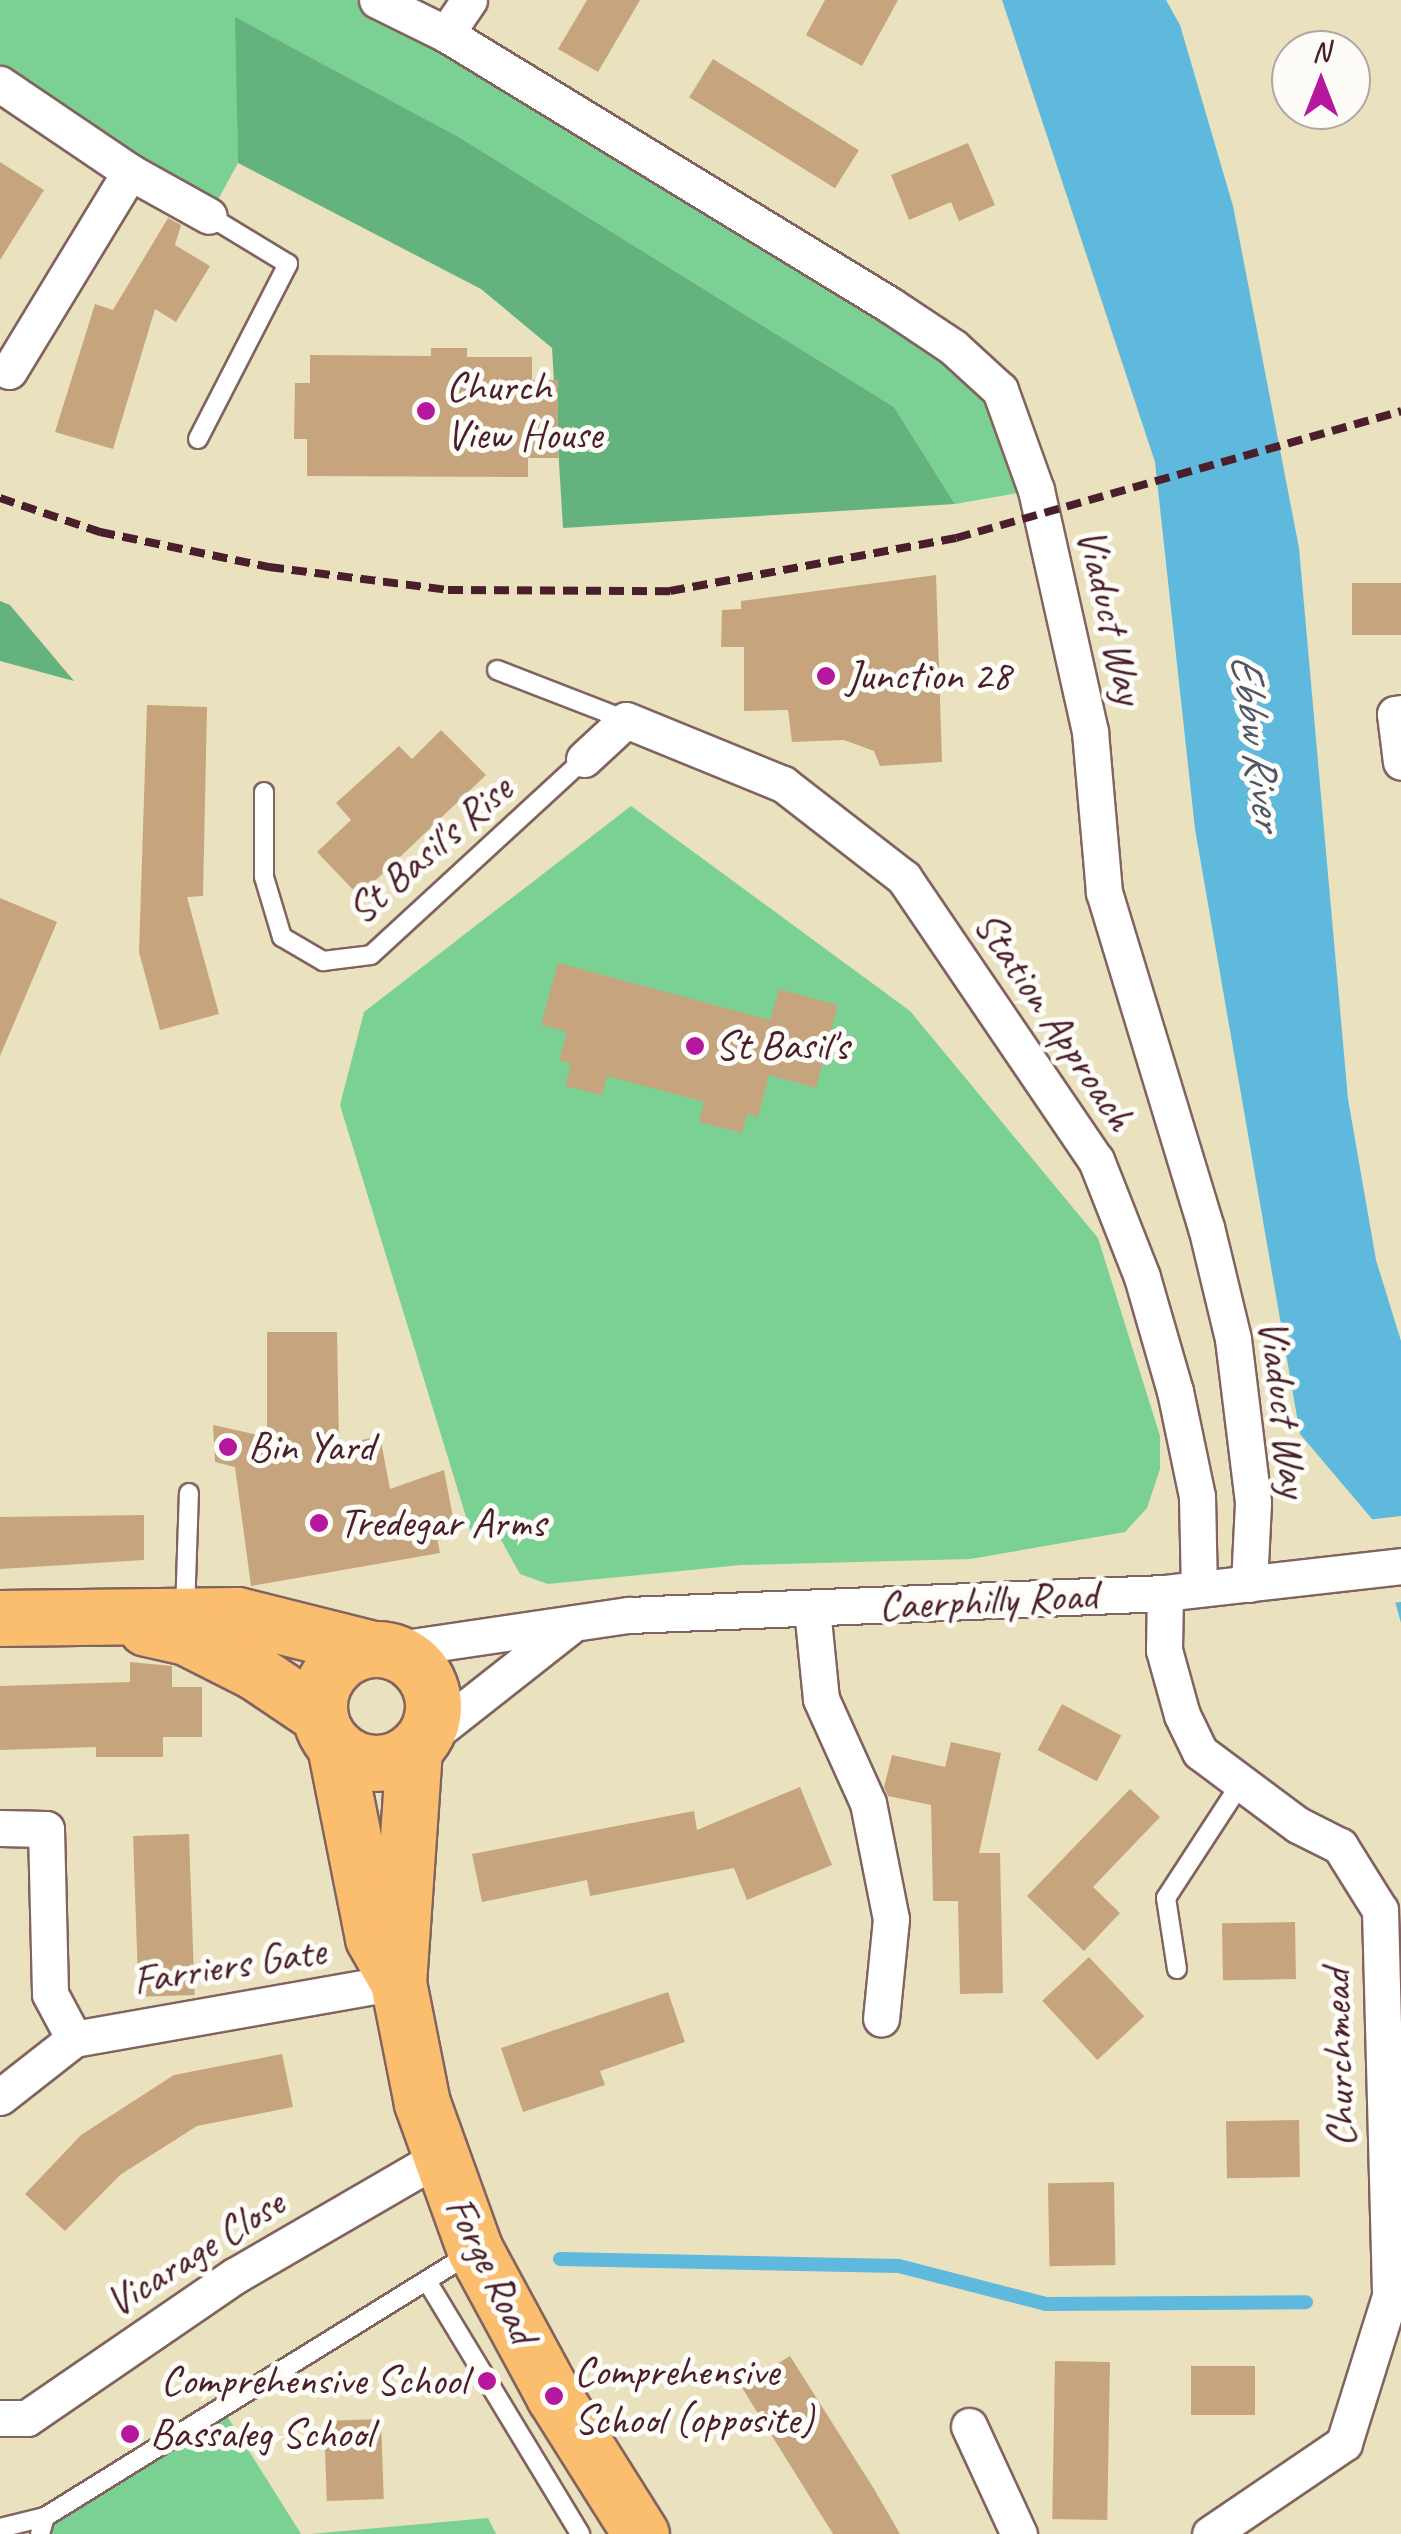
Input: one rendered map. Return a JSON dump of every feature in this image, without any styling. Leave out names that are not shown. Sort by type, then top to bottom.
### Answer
[{"type":"main road","name":"Caerphilly Road","points":[[0,1618],[104,1618],[185,1625],[237,1615],[382,1650]]},
{"type":"main road","name":"Caerphilly Road","points":[[185,1625],[372,1763],[414,1748]]},
{"type":"main road","name":"Caerphilly Road","points":[[327,1730],[319,1695],[334,1666],[382,1650]]},
{"type":"main road","points":[[382,1650],[412,1662],[432,1696],[427,1732],[414,1748]]},
{"type":"main road","name":"Forge Road","points":[[327,1730],[373,1938],[398,1982]]},
{"type":"main road","name":"Forge Road","points":[[414,1748],[398,1982],[438,2158],[475,2250],[554,2396],[642,2534]]},
{"type":"street","name":"Viaduct Way","points":[[378,0],[446,34],[890,305],[953,347],[1000,390],[1036,490],[1090,732],[1104,892],[1206,1227],[1232,1339],[1253,1502],[1250,1584]]},
{"type":"street","points":[[446,34],[470,0]]},
{"type":"street","points":[[0,84],[130,172],[209,216]]},
{"type":"street","points":[[9,371],[130,172]]},
{"type":"street","points":[[1401,714],[1395,714],[1401,762]]},
{"type":"street","points":[[584,760],[626,720]]},
{"type":"street","name":"Station Approach","points":[[626,720],[783,784],[904,878],[1096,1160],[1142,1277],[1174,1391],[1197,1496],[1182,1591]]},
{"type":"street","name":"Caerphilly Road","points":[[382,1650],[629,1615],[1182,1591],[1401,1566]]},
{"type":"street","name":"Churchmead","points":[[1182,1591],[1164,1650],[1182,1714],[1200,1752],[1298,1825],[1340,1846],[1380,1910],[1390,2296],[1344,2442],[1210,2534]]},
{"type":"street","points":[[812,1609],[821,1699],[868,1803],[891,1919],[881,2020]]},
{"type":"street","name":"Caerphilly Road","points":[[414,1748],[574,1624]]},
{"type":"street","points":[[0,1828],[46,1829],[50,1994],[74,2039]]},
{"type":"street","name":"Farriers Gate","points":[[0,2097],[74,2039],[398,1982]]},
{"type":"street","name":"Vicarage Close","points":[[0,2418],[27,2418],[236,2274],[438,2158]]},
{"type":"street","points":[[970,2426],[1019,2534]]},
{"type":"lane","points":[[198,439],[288,264],[209,216]]},
{"type":"lane","points":[[497,670],[626,720]]},
{"type":"lane","name":"St Basil's Rise","points":[[264,792],[264,877],[282,936],[324,961],[372,956],[584,760]]},
{"type":"lane","points":[[185,1625],[190,1493]]},
{"type":"lane","points":[[1177,1969],[1166,1898],[1242,1782]]},
{"type":"lane","points":[[0,2528],[42,2526],[475,2250]]},
{"type":"lane","points":[[427,2280],[580,2534]]},
{"type":"green space","points":[[0,0],[377,0],[1000,390],[1036,490],[955,504],[894,407],[457,136],[236,18],[238,163],[209,216],[0,84]]},
{"type":"green space","points":[[235,17],[457,136],[894,407],[955,504],[563,528],[552,348],[481,289],[238,163]]},
{"type":"green space","points":[[0,601],[10,605],[74,681],[0,661]]},
{"type":"green space","points":[[631,806],[910,1011],[1098,1238],[1160,1436],[1160,1469],[1147,1508],[1125,1532],[970,1559],[741,1565],[548,1584],[520,1574],[495,1529],[471,1533],[340,1105],[364,1012]]},
{"type":"green space","points":[[222,2408],[301,2534],[40,2534],[45,2517]]},
{"type":"green space","name":"Bassaleg School","points":[[488,2518],[496,2534],[311,2534]]},
{"type":"water","name":"Ebbw River","points":[[1002,0],[1166,0],[1180,25],[1233,206],[1299,548],[1348,1099],[1376,1260],[1401,1341],[1401,1623],[1372,1519],[1300,1434],[1195,829],[1155,462]]},
{"type":"pier","points":[[1401,1516],[1401,1602],[1390,1603],[1367,1520]]},
{"type":"building","points":[[587,0],[640,0],[598,72],[558,49]]},
{"type":"building","points":[[825,0],[898,0],[862,66],[806,35]]},
{"type":"building","points":[[713,59],[859,150],[835,188],[689,97]]},
{"type":"building","points":[[968,143],[995,205],[959,221],[951,202],[909,220],[891,175]]},
{"type":"building","points":[[0,162],[44,190],[0,260]]},
{"type":"building","points":[[168,218],[181,225],[175,245],[210,266],[176,322],[155,309],[113,449],[55,432],[95,304],[113,310]]},
{"type":"building","name":"Church View House","points":[[431,348],[467,348],[467,357],[532,357],[532,380],[558,380],[558,458],[528,458],[528,477],[307,476],[307,439],[294,439],[295,383],[310,383],[310,355],[431,356]]},
{"type":"building","points":[[936,575],[942,762],[880,766],[874,751],[844,740],[792,742],[788,710],[744,711],[744,647],[721,647],[722,610],[741,609],[741,601]]},
{"type":"building","points":[[1352,583],[1401,583],[1401,635],[1352,635]]},
{"type":"building","points":[[147,705],[207,707],[203,896],[187,897],[219,1014],[160,1030],[139,952]]},
{"type":"building","points":[[441,730],[486,775],[359,896],[317,852],[351,820],[336,803],[399,746],[412,759]]},
{"type":"building","points":[[0,898],[57,922],[0,1056]]},
{"type":"building","name":"St Basil's","points":[[558,963],[770,1020],[779,989],[838,1005],[816,1088],[769,1075],[758,1117],[747,1114],[742,1133],[699,1122],[704,1102],[607,1076],[602,1095],[565,1086],[571,1064],[559,1060],[567,1032],[541,1025]]},
{"type":"building","points":[[267,1332],[337,1332],[339,1445],[380,1436],[390,1489],[444,1470],[454,1523],[435,1526],[440,1553],[251,1586],[235,1467],[215,1462],[213,1425],[267,1437]]},
{"type":"building","points":[[144,1515],[144,1560],[0,1569],[0,1517]]},
{"type":"building","points":[[130,1662],[172,1666],[172,1687],[202,1687],[202,1737],[163,1737],[163,1757],[96,1757],[96,1747],[0,1750],[0,1686],[130,1682]]},
{"type":"building","points":[[1062,1704],[1121,1735],[1097,1781],[1038,1750]]},
{"type":"building","points":[[951,1742],[1001,1753],[979,1853],[1000,1853],[1003,1993],[960,1994],[958,1901],[933,1901],[931,1805],[888,1796],[884,1787],[892,1755],[945,1767]]},
{"type":"building","points":[[800,1787],[832,1865],[747,1900],[734,1868],[590,1896],[587,1880],[482,1902],[472,1854],[694,1811],[697,1830]]},
{"type":"building","points":[[1130,1789],[1160,1817],[1093,1887],[1120,1913],[1084,1951],[1027,1896]]},
{"type":"building","points":[[189,1834],[195,1995],[139,1997],[133,1836]]},
{"type":"building","points":[[1295,1922],[1296,1979],[1223,1980],[1222,1923]]},
{"type":"building","points":[[1089,1957],[1144,2016],[1097,2060],[1042,2001]]},
{"type":"building","points":[[668,1992],[685,2042],[600,2071],[605,2085],[523,2112],[501,2048]]},
{"type":"building","points":[[282,2054],[293,2107],[197,2126],[120,2175],[65,2231],[25,2194],[81,2135],[174,2075]]},
{"type":"building","points":[[1299,2120],[1300,2177],[1227,2178],[1226,2121]]},
{"type":"building","points":[[1114,2182],[1115,2265],[1049,2266],[1048,2183]]},
{"type":"building","points":[[790,2356],[900,2534],[833,2534],[757,2412],[741,2386]]},
{"type":"building","points":[[1055,2361],[1110,2362],[1107,2520],[1052,2519]]},
{"type":"building","points":[[1191,2366],[1255,2366],[1255,2415],[1191,2415]]},
{"type":"building","points":[[381,2419],[384,2499],[327,2501],[324,2421]]},
{"type":"waterway","points":[[560,2259],[899,2266],[1046,2304],[1306,2302]]},
{"type":"railway","points":[[0,498],[100,532],[269,567],[448,590],[670,591],[956,538],[1401,411]]},
{"type":"place","name":"Church View House","points":[[426,411]]},
{"type":"place","name":"Junction 28","points":[[826,676]]},
{"type":"place","name":"St Basil's","points":[[695,1046]]},
{"type":"place","name":"Bin Yard","points":[[228,1447]]},
{"type":"place","name":"Tredegar Arms","points":[[319,1523]]},
{"type":"place","name":"Comprehensive School","points":[[487,2381]]},
{"type":"place","name":"Comprehensive School (opposite)","points":[[554,2396]]},
{"type":"place","name":"Bassaleg School","points":[[130,2434]]}]
